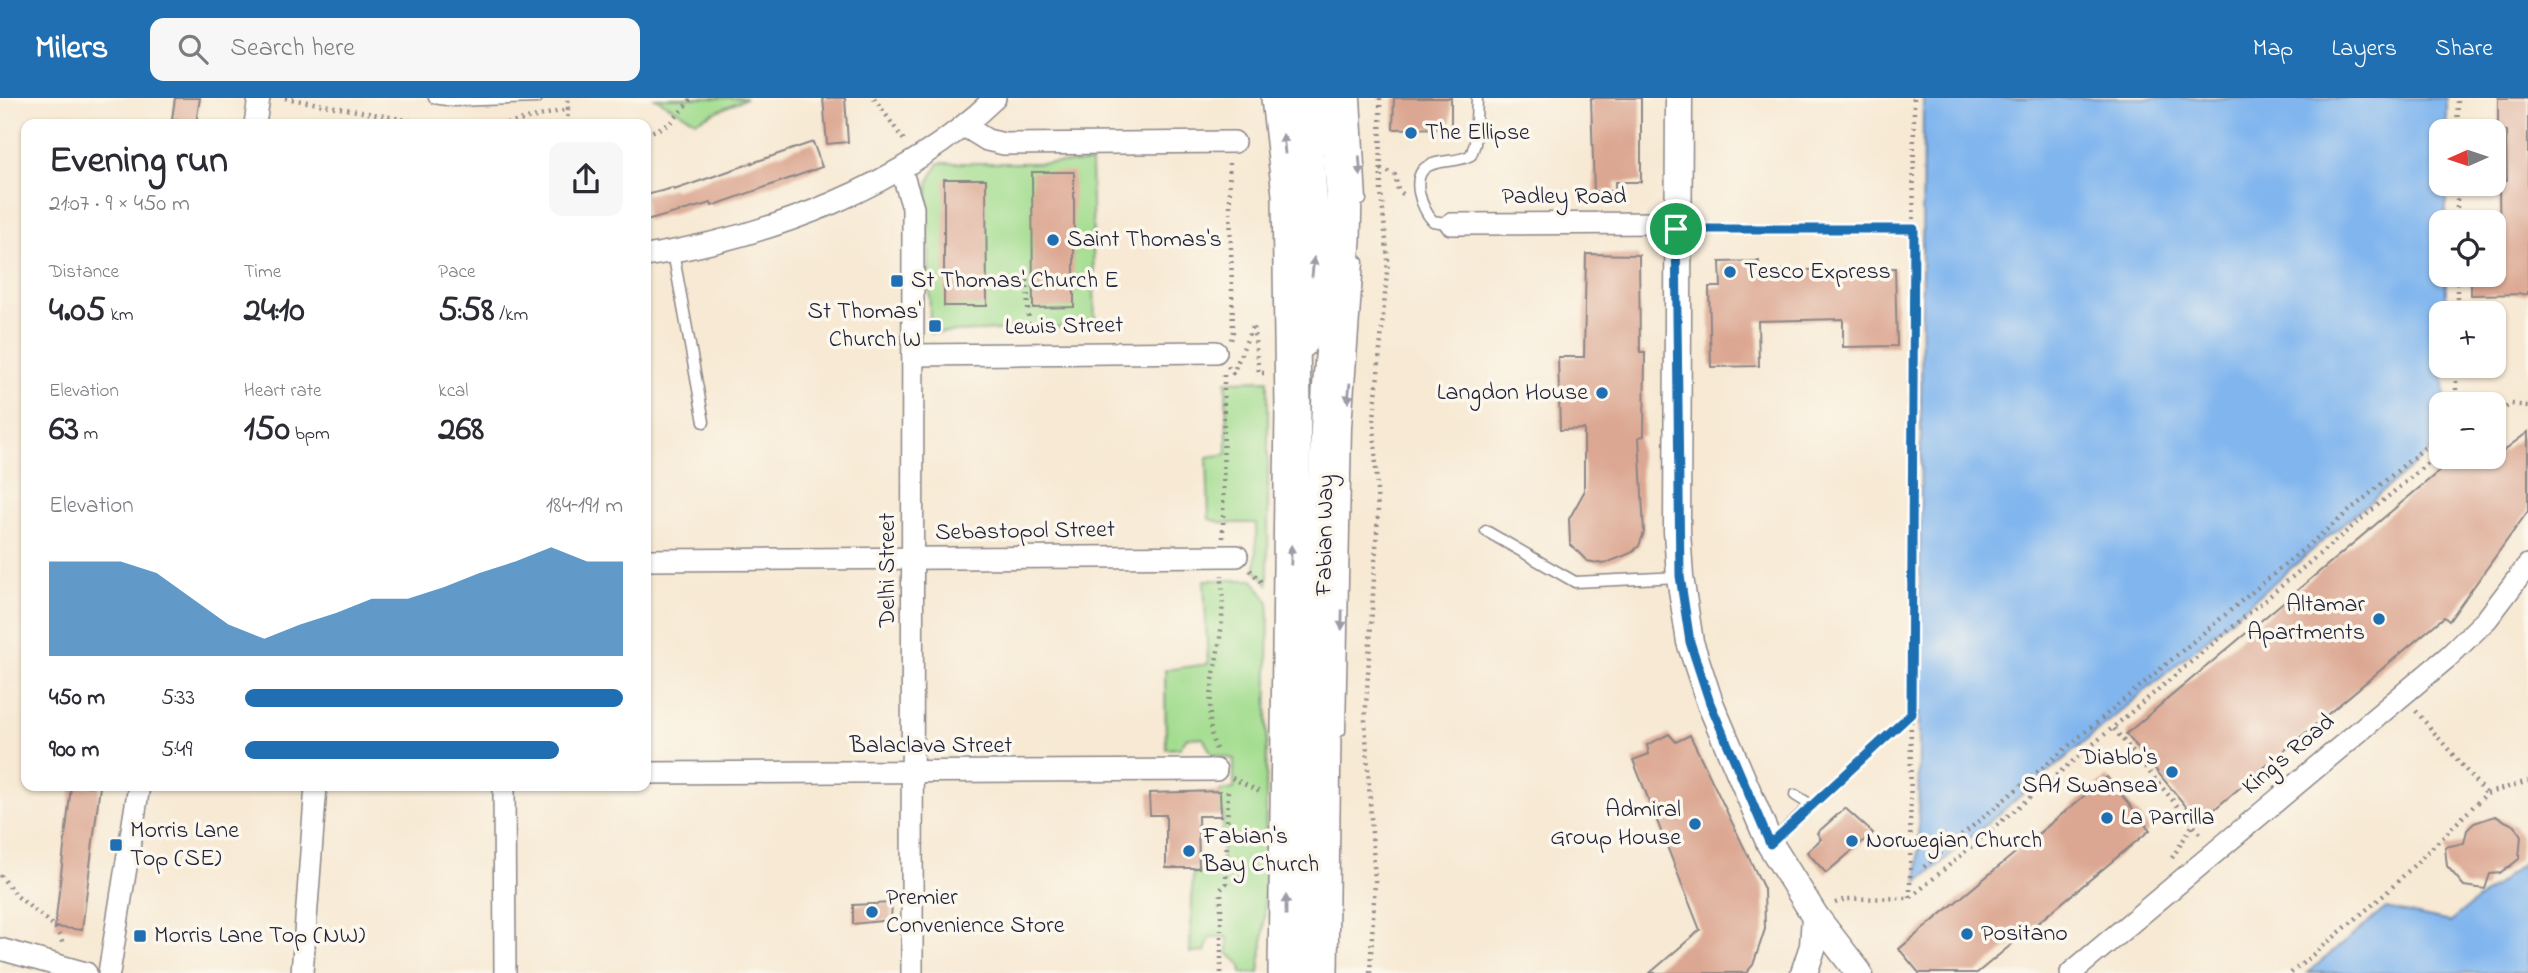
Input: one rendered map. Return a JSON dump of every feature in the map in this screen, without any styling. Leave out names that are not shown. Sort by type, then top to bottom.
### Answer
[{"type":"highway","name":"Fabian Way","points":[[1279,98],[1290,194],[1293,408],[1286,973]]},
{"type":"highway","name":"Fabian Way","points":[[1320,973],[1326,494],[1344,191],[1336,98]]},
{"type":"street","points":[[256,119],[259,98]]},
{"type":"street","points":[[651,255],[752,233],[830,203],[909,163],[966,127],[995,98]]},
{"type":"street","points":[[1293,408],[1308,324],[1316,236],[1307,98]]},
{"type":"street","points":[[1679,98],[1676,226],[1680,576],[1690,642],[1710,703],[1770,844],[1815,916],[1859,973]]},
{"type":"street","points":[[966,127],[987,140],[1004,144],[1234,142]]},
{"type":"street","name":"Delhi Street","points":[[909,163],[913,208],[912,973]]},
{"type":"street","name":"Padley Road","points":[[1451,224],[1676,226]]},
{"type":"street","name":"Lewis Street","points":[[913,355],[1216,352]]},
{"type":"street","name":"Sebastopol Street","points":[[651,560],[1237,556]]},
{"type":"street","name":"King's Road","points":[[2071,973],[2403,694],[2487,619],[2528,565]]},
{"type":"street","name":"Balaclava Street","points":[[651,773],[1216,770]]},
{"type":"street","points":[[110,973],[138,791]]},
{"type":"street","points":[[302,973],[316,791]]},
{"type":"street","points":[[504,791],[505,973]]},
{"type":"street","points":[[1804,973],[1813,946],[1815,916]]},
{"type":"street","points":[[0,949],[86,973]]},
{"type":"lane","points":[[435,98],[453,101],[537,98]]},
{"type":"lane","points":[[1355,98],[1360,209]]},
{"type":"lane","points":[[1451,224],[1433,221],[1422,207],[1422,174],[1428,166],[1462,160],[1471,155],[1477,98]]},
{"type":"lane","points":[[1340,737],[1346,427],[1359,249]]},
{"type":"lane","points":[[673,252],[704,422]]},
{"type":"lane","points":[[1486,531],[1575,582],[1680,576]]},
{"type":"lane","points":[[1770,844],[1811,805],[1795,795]]},
{"type":"path","points":[[285,98],[401,119]]},
{"type":"path","points":[[651,132],[670,124],[692,98]]},
{"type":"path","points":[[874,98],[909,163]]},
{"type":"path","points":[[1370,973],[1375,881],[1365,721],[1378,515],[1374,419],[1388,260],[1381,192],[1380,98]]},
{"type":"path","points":[[1910,898],[1914,98]]},
{"type":"path","points":[[2457,119],[2458,98]]},
{"type":"path","points":[[567,119],[568,109]]},
{"type":"path","points":[[1676,226],[1914,229]]},
{"type":"path","points":[[1027,280],[1030,353]]},
{"type":"path","points":[[1216,352],[1233,373],[1253,325],[1259,373],[1269,374]]},
{"type":"path","points":[[2506,407],[2511,404],[2528,406]]},
{"type":"path","points":[[1924,867],[2429,444]]},
{"type":"path","points":[[1846,899],[1910,898],[2429,462]]},
{"type":"path","points":[[2403,694],[2486,794]]},
{"type":"path","points":[[1811,805],[1911,714]]},
{"type":"path","points":[[2114,729],[2192,825]]},
{"type":"path","points":[[1216,770],[1269,796]]},
{"type":"path","points":[[2291,973],[2385,894],[2486,794],[2528,781]]},
{"type":"path","points":[[0,875],[18,897],[55,927]]},
{"type":"green space","points":[[655,98],[746,98],[696,121]]},
{"type":"green space","points":[[939,163],[1091,163],[1095,326],[930,333],[928,183]]},
{"type":"green space","points":[[1268,380],[1268,584],[1256,571],[1256,523],[1224,523],[1209,519],[1207,457],[1227,454],[1226,381]]},
{"type":"green space","points":[[1204,580],[1253,580],[1269,602],[1264,934],[1259,973],[1242,973],[1241,965],[1228,953],[1228,937],[1210,937],[1205,952],[1190,953],[1193,872],[1221,871],[1223,813],[1217,812],[1220,791],[1234,789],[1234,759],[1212,754],[1203,738],[1187,737],[1180,748],[1166,749],[1165,670],[1208,664]]},
{"type":"water","points":[[1923,98],[2447,98],[2447,119],[2429,119],[2429,196],[2446,196],[2446,210],[2429,210],[2429,287],[2446,287],[2446,301],[2429,301],[2429,378],[2444,378],[2444,392],[2429,392],[2429,452],[1918,882]]},
{"type":"water","points":[[2528,859],[2528,973],[2307,973],[2386,908],[2450,922]]},
{"type":"building","points":[[175,98],[200,98],[197,119],[172,119]]},
{"type":"building","points":[[823,98],[845,98],[848,142],[827,144]]},
{"type":"building","name":"The Ellipse","points":[[1394,98],[1451,98],[1451,128],[1393,129]]},
{"type":"building","points":[[1591,98],[1641,98],[1641,182],[1615,182],[1615,191],[1594,191]]},
{"type":"building","points":[[2498,98],[2528,98],[2528,294],[2471,295],[2471,287],[2506,287],[2506,210],[2499,210],[2499,196],[2506,196],[2506,119],[2498,119]]},
{"type":"building","points":[[813,142],[822,167],[712,206],[711,203],[651,220],[651,194],[673,188],[674,190]]},
{"type":"building","name":"Saint Thomas's","points":[[1032,172],[1074,172],[1074,307],[1033,308]]},
{"type":"building","points":[[944,179],[986,179],[987,306],[944,306]]},
{"type":"building","name":"Langdon House","points":[[1586,254],[1639,255],[1640,352],[1645,352],[1644,436],[1639,437],[1644,532],[1639,546],[1631,553],[1604,564],[1587,561],[1570,544],[1569,519],[1584,492],[1584,429],[1560,430],[1558,357],[1584,357]]},
{"type":"building","points":[[1759,261],[1759,271],[1895,268],[1897,346],[1843,347],[1843,319],[1758,321],[1759,366],[1711,367],[1709,287],[1721,287],[1720,262]]},
{"type":"building","name":"Altamar Apartments","points":[[2528,432],[2528,511],[2449,621],[2444,617],[2199,822],[2126,734],[2442,469],[2506,469],[2506,449]]},
{"type":"building","name":"Admiral Group House","points":[[1669,734],[1676,742],[1690,735],[1764,889],[1765,929],[1753,965],[1746,973],[1650,973],[1700,930],[1633,760],[1649,754],[1647,745]]},
{"type":"building","points":[[2107,777],[2150,830],[1977,973],[1919,973],[1899,949]]},
{"type":"building","points":[[70,791],[99,791],[82,930],[55,927]]},
{"type":"building","points":[[1220,791],[1221,816],[1198,816],[1199,868],[1166,868],[1166,815],[1150,815],[1149,793]]},
{"type":"building","name":"Norwegian Church","points":[[1845,808],[1873,833],[1826,873],[1807,852],[1821,839],[1817,833]]},
{"type":"building","points":[[2495,816],[2515,826],[2521,836],[2519,859],[2501,873],[2490,874],[2485,889],[2464,886],[2447,866],[2445,847],[2464,843],[2467,830],[2474,823]]},
{"type":"building","name":"Premier Convenience Store","points":[[892,903],[891,920],[853,924],[853,905]]},
{"type":"place","name":"The Ellipse","points":[[1411,133]]},
{"type":"place","name":"Saint Thomas's","points":[[1053,240]]},
{"type":"place","name":"Tesco Express","points":[[1730,272]]},
{"type":"place","name":"St Thomas' Church E","points":[[897,281]]},
{"type":"place","name":"St Thomas' Church W","points":[[935,326]]},
{"type":"place","name":"Langdon House","points":[[1602,393]]},
{"type":"place","name":"Altamar Apartments","points":[[2379,619]]},
{"type":"place","name":"Diablo's SA1 Swansea","points":[[2172,772]]},
{"type":"place","name":"La Parrilla","points":[[2107,818]]},
{"type":"place","name":"Admiral Group House","points":[[1695,824]]},
{"type":"place","name":"Norwegian Church","points":[[1852,841]]},
{"type":"place","name":"Morris Lane Top (SE)","points":[[116,845]]},
{"type":"place","name":"Fabian's Bay Church","points":[[1189,851]]},
{"type":"place","name":"Premier Convenience Store","points":[[872,912]]},
{"type":"place","name":"Positano","points":[[1967,934]]},
{"type":"place","name":"Morris Lane Top (NW)","points":[[140,936]]},
{"type":"route","points":[[1676,229],[1914,229],[1911,714],[1770,844],[1710,703],[1690,642],[1680,576],[1677,531],[1676,229]]}]
